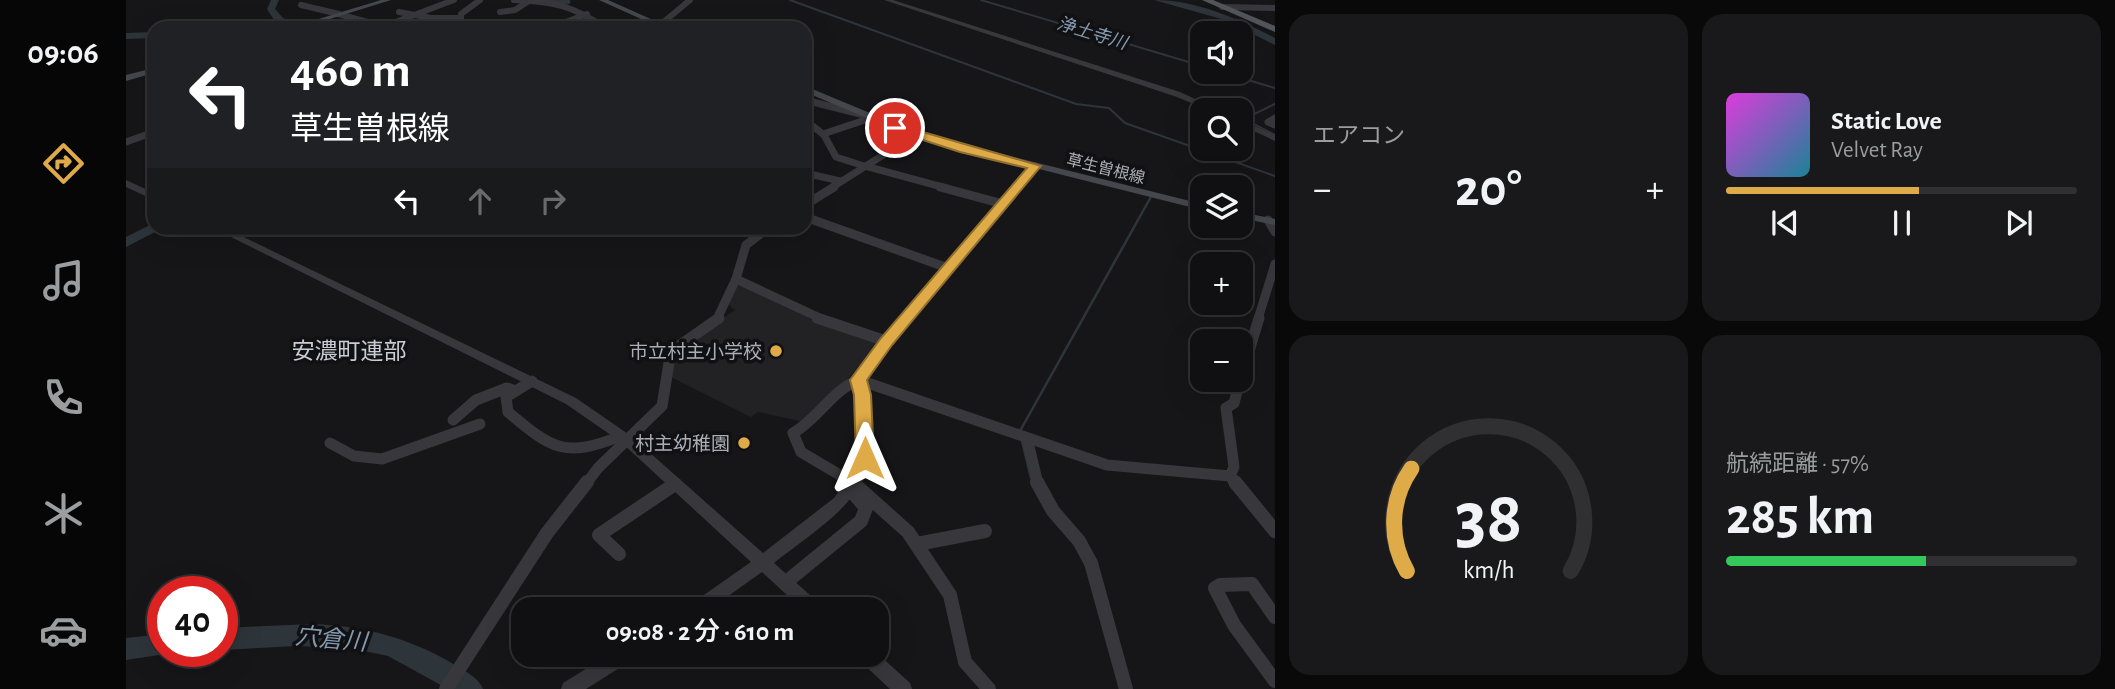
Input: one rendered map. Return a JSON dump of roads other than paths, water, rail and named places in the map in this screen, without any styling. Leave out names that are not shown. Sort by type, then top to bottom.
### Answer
[{"type":"main road","points":[[314,21],[388,0]]},
{"type":"main road","points":[[602,0],[651,21]]},
{"type":"main road","points":[[1206,0],[1275,29]]},
{"type":"main road","points":[[126,78],[147,72]]},
{"type":"main road","name":"草生曽根線","points":[[812,92],[915,135],[1190,204]]},
{"type":"main road","points":[[1253,217],[1272,221]]},
{"type":"street","points":[[402,21],[454,0]]},
{"type":"street","points":[[458,21],[461,14],[480,0]]},
{"type":"street","points":[[514,0],[570,2],[596,21]]},
{"type":"street","points":[[668,21],[690,0]]},
{"type":"street","points":[[887,0],[1190,99]]},
{"type":"street","points":[[500,12],[515,10],[531,1]]},
{"type":"street","points":[[301,5],[365,21]]},
{"type":"street","points":[[1222,6],[1275,9]]},
{"type":"street","points":[[296,12],[312,7]]},
{"type":"street","points":[[468,8],[482,9]]},
{"type":"street","points":[[1252,19],[1275,9]]},
{"type":"street","points":[[399,12],[415,16],[460,18]]},
{"type":"street","points":[[568,21],[587,14]]},
{"type":"street","points":[[812,102],[867,116]]},
{"type":"street","points":[[823,134],[867,116]]},
{"type":"street","points":[[1275,118],[1268,122],[1275,125]]},
{"type":"street","points":[[812,125],[823,134],[836,157],[1003,204]]},
{"type":"street","points":[[1253,128],[1275,138]]},
{"type":"street","points":[[126,142],[147,134]]},
{"type":"street","points":[[812,200],[915,135]]},
{"type":"street","points":[[989,689],[965,662],[950,595],[901,523],[801,452],[793,433],[810,424],[848,384],[859,380],[886,341],[1035,166]]},
{"type":"street","points":[[812,175],[840,181]]},
{"type":"street","points":[[126,183],[147,194]]},
{"type":"street","points":[[812,220],[948,268]]},
{"type":"street","points":[[1272,221],[1275,232]]},
{"type":"street","points":[[232,235],[571,401],[623,438],[801,597]]},
{"type":"street","points":[[446,689],[547,533],[623,438],[662,406],[670,357],[679,346],[720,317],[736,279],[746,244],[758,235]]},
{"type":"street","points":[[1253,336],[1275,264]]},
{"type":"street","points":[[736,279],[815,317],[886,341]]},
{"type":"street","points":[[859,380],[1107,465],[1230,476],[1275,531]]},
{"type":"street","points":[[714,597],[839,502],[852,486],[866,450],[863,395],[859,380]]},
{"type":"street","points":[[532,381],[506,397],[508,412],[528,429],[566,449],[581,450],[623,438]]},
{"type":"street","points":[[453,420],[477,400],[507,388],[515,391]]},
{"type":"street","points":[[1230,476],[1234,467],[1226,408],[1234,403],[1237,392]]},
{"type":"street","points":[[330,443],[351,456],[368,460],[382,459],[480,424]]},
{"type":"street","points":[[1027,438],[1036,480],[1053,511],[1079,541],[1091,563],[1126,689]]},
{"type":"street","points":[[619,554],[599,535],[675,484]]},
{"type":"street","points":[[785,583],[861,521],[866,508],[852,486]]},
{"type":"street","points":[[917,544],[985,531]]},
{"type":"street","points":[[1273,610],[1252,584],[1220,585],[1215,588],[1247,645],[1275,681]]},
{"type":"street","points":[[575,686],[605,667]]},
{"type":"street","points":[[879,667],[903,689]]},
{"type":"waterway","points":[[275,0],[271,9],[282,21]]},
{"type":"waterway","points":[[790,0],[1076,104],[1109,108],[1125,123],[1275,176]]},
{"type":"waterway","name":"浄土寺川","points":[[981,0],[1190,62]]},
{"type":"waterway","points":[[1158,0],[1228,18],[1275,42]]},
{"type":"waterway","points":[[542,1],[568,2]]},
{"type":"waterway","points":[[126,36],[147,35]]},
{"type":"waterway","name":"浄土寺川","points":[[1253,81],[1275,88]]},
{"type":"waterway","name":"浄土寺川","points":[[1275,104],[1244,119],[1275,135]]},
{"type":"waterway","points":[[1020,431],[1152,195]]},
{"type":"waterway","points":[[126,243],[147,231]]},
{"type":"waterway","points":[[1022,441],[1031,478]]},
{"type":"waterway","name":"穴倉川","points":[[238,638],[313,635],[368,640],[407,653],[434,666],[470,689]]},
{"type":"waterway","name":"穴倉川","points":[[126,649],[147,647]]},
{"type":"place","name":"市立村主小学校","points":[[776,351]]},
{"type":"place","name":"村主幼稚園","points":[[744,443]]},
{"type":"district","name":"安濃町連部","points":[[349,351]]}]
